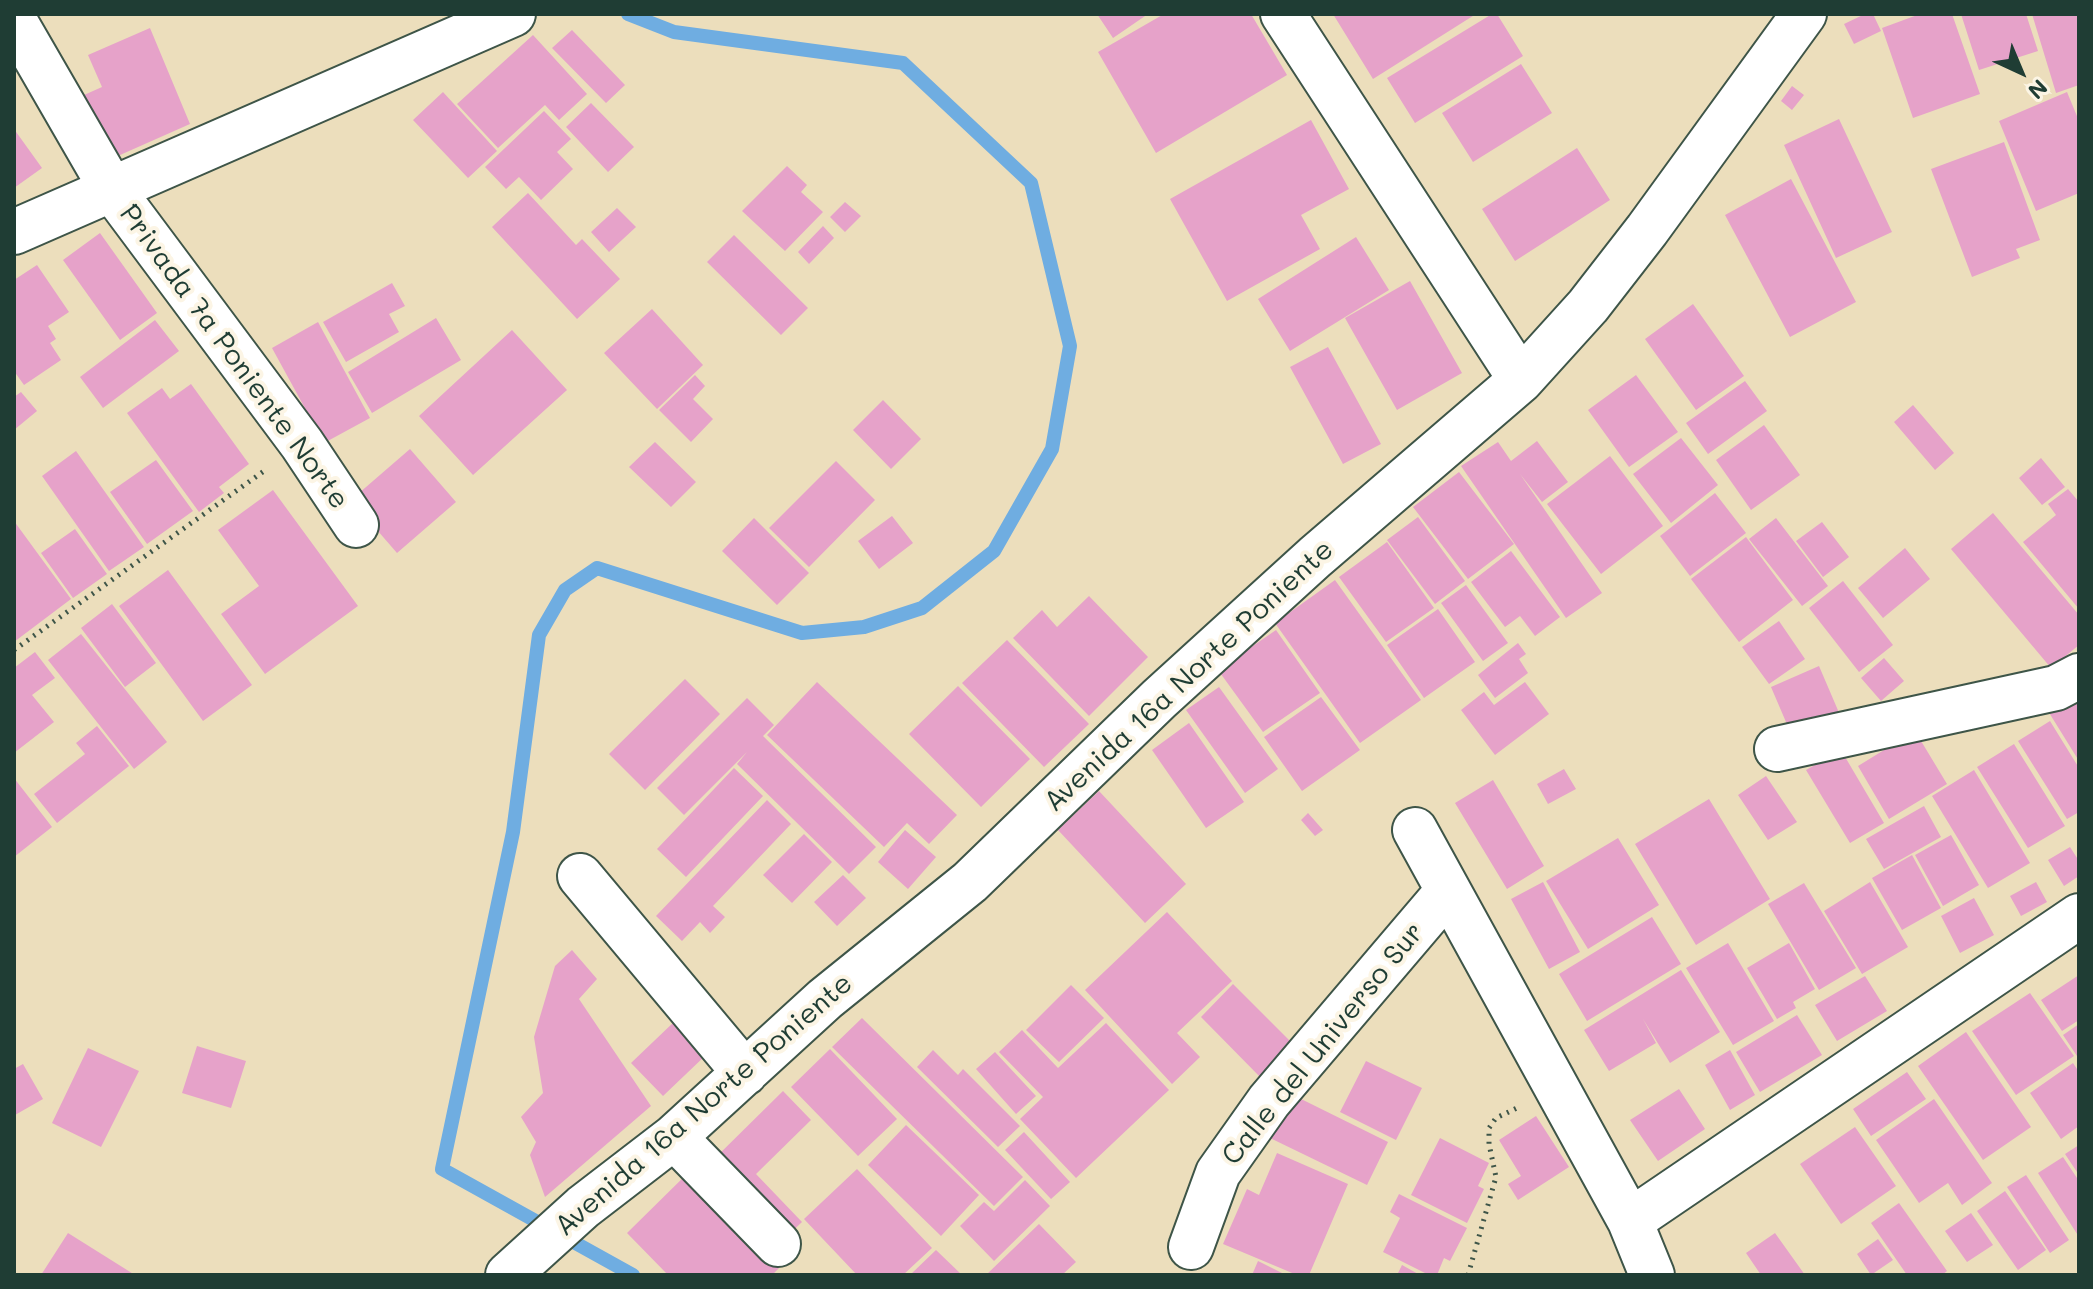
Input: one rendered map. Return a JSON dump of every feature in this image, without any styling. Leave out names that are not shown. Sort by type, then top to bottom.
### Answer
[{"type":"street","points":[[1283,14],[1521,380]]},
{"type":"street","name":"Avenida 16a Norte Poniente","points":[[508,1275],[583,1207],[674,1137],[825,999],[970,882],[1159,699],[1304,567],[1521,380],[1588,306],[1647,230],[1804,14]]},
{"type":"street","points":[[14,232],[506,17]]},
{"type":"street","name":"Privada 7a Poniente Norte","points":[[14,20],[111,188],[302,444],[356,525]]},
{"type":"street","points":[[1777,749],[2056,688],[2079,676]]},
{"type":"street","name":"Calle del Universo Sur","points":[[1415,830],[1630,1221],[1652,1275]]},
{"type":"street","points":[[580,876],[745,1073]]},
{"type":"street","name":"Calle del Universo Sur","points":[[1191,1247],[1218,1173],[1269,1101],[1447,892]]},
{"type":"street","points":[[1630,1221],[2079,916]]},
{"type":"street","points":[[674,1137],[778,1244]]},
{"type":"path","points":[[14,650],[302,444]]},
{"type":"path","points":[[1468,1275],[1496,1177],[1489,1128],[1496,1118],[1556,1087]]},
{"type":"building","points":[[1097,14],[1148,14],[1113,38]]},
{"type":"building","points":[[1164,14],[1251,14],[1287,75],[1156,153],[1098,52]]},
{"type":"building","points":[[1333,14],[1476,14],[1373,79]]},
{"type":"building","points":[[1492,14],[1497,14],[1523,56],[1415,123],[1387,78]]},
{"type":"building","points":[[1865,14],[1873,14],[1881,31],[1854,44],[1844,24]]},
{"type":"building","points":[[1920,14],[1952,14],[1980,94],[1913,118],[1882,28]]},
{"type":"building","points":[[1961,14],[2026,14],[2038,51],[1979,70]]},
{"type":"building","points":[[2032,14],[2079,14],[2079,85],[2056,93]]},
{"type":"building","points":[[150,28],[190,124],[111,159],[84,95],[102,87],[88,55]]},
{"type":"building","points":[[572,30],[625,85],[606,103],[552,48]]},
{"type":"building","points":[[533,35],[587,94],[559,120],[545,105],[498,148],[457,104]]},
{"type":"building","points":[[1521,64],[1552,113],[1473,162],[1442,113]]},
{"type":"building","points":[[1792,86],[1804,95],[1792,110],[1781,101]]},
{"type":"building","points":[[443,92],[497,151],[468,178],[413,120]]},
{"type":"building","points":[[2067,92],[2079,121],[2079,193],[2036,211],[1999,121]]},
{"type":"building","points":[[591,103],[634,147],[608,172],[566,127]]},
{"type":"building","points":[[544,111],[571,139],[557,152],[573,169],[541,200],[519,177],[506,189],[485,167]]},
{"type":"building","points":[[1839,119],[1892,232],[1836,258],[1784,145]]},
{"type":"building","points":[[1311,120],[1349,189],[1301,215],[1320,249],[1227,301],[1170,199]]},
{"type":"building","points":[[14,129],[42,168],[14,188]]},
{"type":"building","points":[[2004,142],[2040,240],[2016,249],[2020,258],[1972,277],[1931,169]]},
{"type":"building","points":[[1577,148],[1610,200],[1515,261],[1482,209]]},
{"type":"building","points":[[787,166],[807,185],[801,192],[823,212],[785,251],[742,211]]},
{"type":"building","points":[[1791,179],[1856,302],[1790,337],[1725,215]]},
{"type":"building","points":[[528,193],[576,245],[582,239],[620,279],[577,319],[492,227]]},
{"type":"building","points":[[845,202],[861,216],[845,232],[830,217]]},
{"type":"building","points":[[617,208],[636,227],[609,252],[591,232]]},
{"type":"building","points":[[823,226],[834,238],[809,264],[798,252]]},
{"type":"building","points":[[100,233],[157,313],[120,340],[63,260]]},
{"type":"building","points":[[734,235],[808,308],[781,335],[707,262]]},
{"type":"building","points":[[1356,237],[1389,290],[1290,351],[1258,299]]},
{"type":"building","points":[[37,265],[69,312],[48,326],[56,339],[50,343],[61,360],[24,385],[14,371],[14,280]]},
{"type":"building","points":[[1410,281],[1462,373],[1397,410],[1345,318]]},
{"type":"building","points":[[392,283],[405,306],[389,314],[399,332],[346,362],[323,322]]},
{"type":"building","points":[[1693,304],[1744,376],[1696,410],[1645,339]]},
{"type":"building","points":[[652,309],[703,365],[657,409],[604,353]]},
{"type":"building","points":[[436,318],[461,360],[372,413],[348,372]]},
{"type":"building","points":[[155,320],[179,351],[103,408],[80,377]]},
{"type":"building","points":[[318,322],[370,418],[324,443],[272,348]]},
{"type":"building","points":[[512,330],[567,390],[473,475],[419,416]]},
{"type":"building","points":[[1328,347],[1381,444],[1343,464],[1290,367]]},
{"type":"building","points":[[695,375],[705,386],[693,399],[713,419],[691,442],[659,410]]},
{"type":"building","points":[[1636,375],[1678,432],[1629,467],[1588,410]]},
{"type":"building","points":[[1745,381],[1767,411],[1708,454],[1686,423]]},
{"type":"building","points":[[191,384],[249,464],[219,487],[224,493],[199,512],[127,413],[162,388],[170,399]]},
{"type":"building","points":[[21,392],[37,411],[14,430],[14,397]]},
{"type":"building","points":[[883,400],[921,439],[891,469],[853,430]]},
{"type":"building","points":[[1913,405],[1954,453],[1935,470],[1894,422]]},
{"type":"building","points":[[1764,425],[1800,475],[1751,510],[1716,460]]},
{"type":"building","points":[[1681,438],[1718,485],[1671,523],[1633,474]]},
{"type":"building","points":[[1537,441],[1568,482],[1542,502],[1520,474],[1602,593],[1566,618],[1461,466],[1498,442],[1511,461]]},
{"type":"building","points":[[655,442],[696,482],[671,507],[629,467]]},
{"type":"building","points":[[410,449],[456,502],[397,553],[351,500]]},
{"type":"building","points":[[76,451],[144,547],[109,571],[42,476]]},
{"type":"building","points":[[1610,456],[1663,526],[1601,574],[1547,504]]},
{"type":"building","points":[[2041,458],[2065,487],[2042,505],[2019,478]]},
{"type":"building","points":[[156,460],[193,511],[147,544],[110,492]]},
{"type":"building","points":[[836,461],[875,500],[809,567],[769,528]]},
{"type":"building","points":[[1459,472],[1514,544],[1468,579],[1413,507]]},
{"type":"building","points":[[2068,489],[2079,502],[2079,609],[2023,542],[2056,515],[2048,504]]},
{"type":"building","points":[[273,490],[358,606],[265,674],[221,614],[259,586],[218,530]]},
{"type":"building","points":[[1715,493],[1746,533],[1690,576],[1660,536]]},
{"type":"building","points":[[1993,513],[2079,615],[2079,645],[2051,668],[1951,549]]},
{"type":"building","points":[[892,516],[913,543],[879,569],[858,541]]},
{"type":"building","points":[[1418,517],[1465,581],[1435,604],[1387,540]]},
{"type":"building","points":[[754,518],[809,573],[777,605],[722,551]]},
{"type":"building","points":[[1776,518],[1828,586],[1802,606],[1749,539]]},
{"type":"building","points":[[14,521],[71,599],[14,642]]},
{"type":"building","points":[[1822,522],[1849,557],[1823,577],[1796,541]]},
{"type":"building","points":[[75,529],[107,574],[73,598],[41,553]]},
{"type":"building","points":[[1746,537],[1793,600],[1739,642],[1691,579]]},
{"type":"building","points":[[1387,542],[1434,608],[1386,642],[1339,577]]},
{"type":"building","points":[[1905,548],[1930,579],[1883,618],[1858,588]]},
{"type":"building","points":[[1511,551],[1560,617],[1535,636],[1520,616],[1505,627],[1471,582]]},
{"type":"building","points":[[168,570],[252,685],[203,721],[119,606]]},
{"type":"building","points":[[1335,580],[1421,700],[1360,743],[1275,623]]},
{"type":"building","points":[[1843,581],[1893,645],[1859,672],[1809,608]]},
{"type":"building","points":[[1466,585],[1508,643],[1483,661],[1441,603]]},
{"type":"building","points":[[1089,596],[1148,657],[1089,716],[1013,638],[1042,610],[1057,627]]},
{"type":"building","points":[[112,604],[156,663],[125,687],[81,628]]},
{"type":"building","points":[[1438,609],[1475,662],[1424,698],[1387,645]]},
{"type":"building","points":[[1779,621],[1805,659],[1769,684],[1742,647]]},
{"type":"building","points":[[1276,630],[1320,693],[1263,732],[1218,670]]},
{"type":"building","points":[[81,634],[167,742],[134,769],[48,660]]},
{"type":"building","points":[[1007,640],[1089,724],[1044,767],[962,683]]},
{"type":"building","points":[[1518,643],[1526,654],[1519,659],[1528,673],[1495,698],[1478,675]]},
{"type":"building","points":[[35,652],[55,678],[32,695],[54,722],[14,753],[14,668]]},
{"type":"building","points":[[1884,658],[1904,681],[1881,701],[1861,678]]},
{"type":"building","points":[[1819,666],[1843,722],[1795,743],[1771,687]]},
{"type":"building","points":[[685,679],[720,714],[645,790],[609,754]]},
{"type":"building","points":[[817,682],[957,815],[929,844],[907,823],[884,847],[767,735]]},
{"type":"building","points":[[1525,682],[1549,714],[1495,755],[1461,710],[1484,692],[1494,705]]},
{"type":"building","points":[[958,686],[1030,759],[981,807],[909,734]]},
{"type":"building","points":[[1219,687],[1278,769],[1245,793],[1186,710]]},
{"type":"building","points":[[2079,692],[2079,761],[2048,711]]},
{"type":"building","points":[[1321,697],[1360,750],[1302,791],[1264,737]]},
{"type":"building","points":[[747,698],[774,725],[763,736],[876,847],[849,874],[737,764],[747,752],[684,815],[657,788]]},
{"type":"building","points":[[2050,721],[2079,768],[2079,812],[2067,819],[2018,741]]},
{"type":"building","points":[[1189,723],[1244,802],[1206,828],[1152,750]]},
{"type":"building","points":[[97,726],[129,766],[57,823],[34,794],[85,754],[76,743]]},
{"type":"building","points":[[1915,731],[1947,784],[1889,819],[1858,766]]},
{"type":"building","points":[[2014,744],[2065,826],[2028,848],[1977,767]]},
{"type":"building","points":[[1841,750],[1884,823],[1850,843],[1806,770]]},
{"type":"building","points":[[734,768],[763,796],[686,877],[657,849]]},
{"type":"building","points":[[1564,769],[1576,789],[1548,804],[1537,784]]},
{"type":"building","points":[[1974,770],[2030,863],[1988,888],[1932,796]]},
{"type":"building","points":[[1766,776],[1797,822],[1768,840],[1738,795]]},
{"type":"building","points":[[14,778],[52,827],[14,857]]},
{"type":"building","points":[[1493,780],[1544,866],[1507,889],[1455,803]]},
{"type":"building","points":[[1099,791],[1186,884],[1145,923],[1058,830]]},
{"type":"building","points":[[1709,799],[1770,899],[1696,945],[1635,844]]},
{"type":"building","points":[[767,800],[791,824],[713,906],[725,917],[710,933],[700,922],[682,941],[656,916]]},
{"type":"building","points":[[1924,806],[1941,837],[1884,869],[1866,839]]},
{"type":"building","points":[[1308,813],[1323,830],[1315,836],[1301,820]]},
{"type":"building","points":[[905,830],[936,857],[908,889],[878,862]]},
{"type":"building","points":[[804,834],[832,862],[792,903],[763,875]]},
{"type":"building","points":[[1951,835],[1979,885],[1943,906],[1915,855]]},
{"type":"building","points":[[1618,838],[1659,905],[1588,949],[1546,881]]},
{"type":"building","points":[[2070,847],[2079,861],[2079,876],[2064,886],[2048,860]]},
{"type":"building","points":[[1912,855],[1941,908],[1902,930],[1872,878]]},
{"type":"building","points":[[843,875],[866,898],[837,926],[814,902]]},
{"type":"building","points":[[1543,882],[1580,952],[1549,969],[1511,899]]},
{"type":"building","points":[[1870,882],[1908,947],[1862,974],[1824,911]]},
{"type":"building","points":[[2036,882],[2047,902],[2021,916],[2010,896]]},
{"type":"building","points":[[1804,883],[1856,968],[1819,990],[1768,904]]},
{"type":"building","points":[[1974,898],[1994,935],[1960,953],[1941,916]]},
{"type":"building","points":[[1167,912],[1232,981],[1177,1033],[1200,1057],[1172,1084],[1085,990]]},
{"type":"building","points":[[1652,917],[1681,964],[1587,1021],[1559,974]]},
{"type":"building","points":[[1728,943],[1774,1021],[1733,1045],[1686,968]]},
{"type":"building","points":[[1789,943],[1815,989],[1793,1002],[1796,1008],[1777,1019],[1747,968]]},
{"type":"building","points":[[572,950],[597,979],[579,999],[651,1106],[545,1197],[530,1155],[536,1142],[521,1117],[543,1093],[534,1037],[555,966]]},
{"type":"building","points":[[1681,970],[1720,1032],[1670,1063],[1643,1019],[1656,1043],[1609,1071],[1584,1030]]},
{"type":"building","points":[[2079,975],[2079,1020],[2062,1031],[2041,1000]]},
{"type":"building","points":[[1865,976],[1887,1011],[1837,1041],[1815,1005]]},
{"type":"building","points":[[1233,984],[1295,1046],[1262,1079],[1201,1017]]},
{"type":"building","points":[[1071,985],[1104,1018],[1059,1062],[1026,1030]]},
{"type":"building","points":[[2030,993],[2074,1056],[2016,1095],[1972,1031]]},
{"type":"building","points":[[1797,1015],[1822,1055],[1760,1092],[1736,1052]]},
{"type":"building","points":[[862,1018],[1023,1177],[994,1206],[832,1047]]},
{"type":"building","points":[[676,1020],[707,1054],[663,1096],[631,1063]]},
{"type":"building","points":[[1106,1023],[1169,1090],[1076,1178],[1020,1119],[1043,1097],[999,1052],[1022,1030],[1058,1068]]},
{"type":"building","points":[[2079,1024],[2079,1059],[2063,1035]]},
{"type":"building","points":[[1966,1032],[2031,1127],[1983,1160],[1918,1066]]},
{"type":"building","points":[[197,1046],[246,1061],[231,1108],[182,1093]]},
{"type":"building","points":[[88,1048],[139,1071],[101,1147],[52,1123]]},
{"type":"building","points":[[830,1049],[897,1119],[858,1156],[791,1087]]},
{"type":"building","points":[[933,1050],[958,1075],[963,1069],[1020,1126],[998,1147],[917,1067]]},
{"type":"building","points":[[1730,1050],[1755,1095],[1730,1110],[1705,1065]]},
{"type":"building","points":[[995,1052],[1036,1096],[1016,1114],[976,1069]]},
{"type":"building","points":[[1366,1061],[1422,1088],[1396,1140],[1340,1112]]},
{"type":"building","points":[[2073,1063],[2079,1072],[2079,1126],[2061,1139],[2030,1093]]},
{"type":"building","points":[[23,1064],[43,1099],[15,1115],[14,1069]]},
{"type":"building","points":[[1907,1072],[1926,1099],[1871,1136],[1853,1109]]},
{"type":"building","points":[[1679,1089],[1705,1129],[1658,1161],[1630,1120]]},
{"type":"building","points":[[783,1091],[811,1120],[756,1174],[802,1222],[781,1242],[707,1166]]},
{"type":"building","points":[[1293,1095],[1388,1142],[1367,1185],[1270,1138]]},
{"type":"building","points":[[1934,1099],[1992,1183],[1962,1205],[1948,1183],[1919,1203],[1876,1140]]},
{"type":"building","points":[[1536,1116],[1569,1167],[1518,1200],[1508,1184],[1521,1176],[1499,1140]]},
{"type":"building","points":[[906,1125],[979,1195],[941,1236],[868,1165]]},
{"type":"building","points":[[1855,1127],[1896,1186],[1841,1224],[1800,1164]]},
{"type":"building","points":[[1024,1132],[1070,1182],[1051,1199],[1005,1150]]},
{"type":"building","points":[[1440,1138],[1489,1163],[1478,1186],[1484,1189],[1467,1223],[1411,1195]]},
{"type":"building","points":[[2079,1145],[2079,1175],[2065,1154]]},
{"type":"building","points":[[1277,1153],[1348,1184],[1309,1275],[1297,1275],[1223,1244],[1247,1189],[1259,1195]]},
{"type":"building","points":[[2063,1157],[2079,1181],[2079,1237],[2038,1173]]},
{"type":"building","points":[[694,1167],[786,1261],[772,1275],[668,1275],[627,1233]]},
{"type":"building","points":[[857,1169],[932,1248],[903,1275],[857,1275],[804,1219]]},
{"type":"building","points":[[2026,1175],[2069,1240],[2050,1253],[2007,1187]]},
{"type":"building","points":[[1025,1180],[1050,1206],[994,1261],[960,1226],[984,1202],[994,1211]]},
{"type":"building","points":[[2005,1191],[2046,1250],[2018,1270],[1977,1211]]},
{"type":"building","points":[[1399,1194],[1467,1228],[1450,1261],[1444,1258],[1437,1275],[1429,1275],[1383,1252],[1400,1218],[1390,1212]]},
{"type":"building","points":[[1899,1203],[1947,1271],[1942,1275],[1907,1275],[1871,1223]]},
{"type":"building","points":[[1971,1213],[1993,1245],[1967,1262],[1945,1231]]},
{"type":"building","points":[[1039,1224],[1076,1262],[1062,1275],[986,1275]]},
{"type":"building","points":[[68,1233],[135,1275],[41,1275]]},
{"type":"building","points":[[1775,1233],[1805,1275],[1761,1275],[1746,1253]]},
{"type":"building","points":[[1878,1239],[1893,1260],[1871,1275],[1857,1254]]},
{"type":"building","points":[[936,1250],[962,1275],[910,1275]]},
{"type":"building","points":[[1258,1261],[1286,1275],[1252,1275]]},
{"type":"building","points":[[1402,1265],[1420,1275],[1397,1275]]},
{"type":"waterway","points":[[628,14],[674,32],[903,63],[1031,183],[1070,346],[1052,449],[994,551],[922,608],[864,627],[802,633],[597,568],[565,590],[539,635],[513,832],[442,1169],[633,1275]]}]
